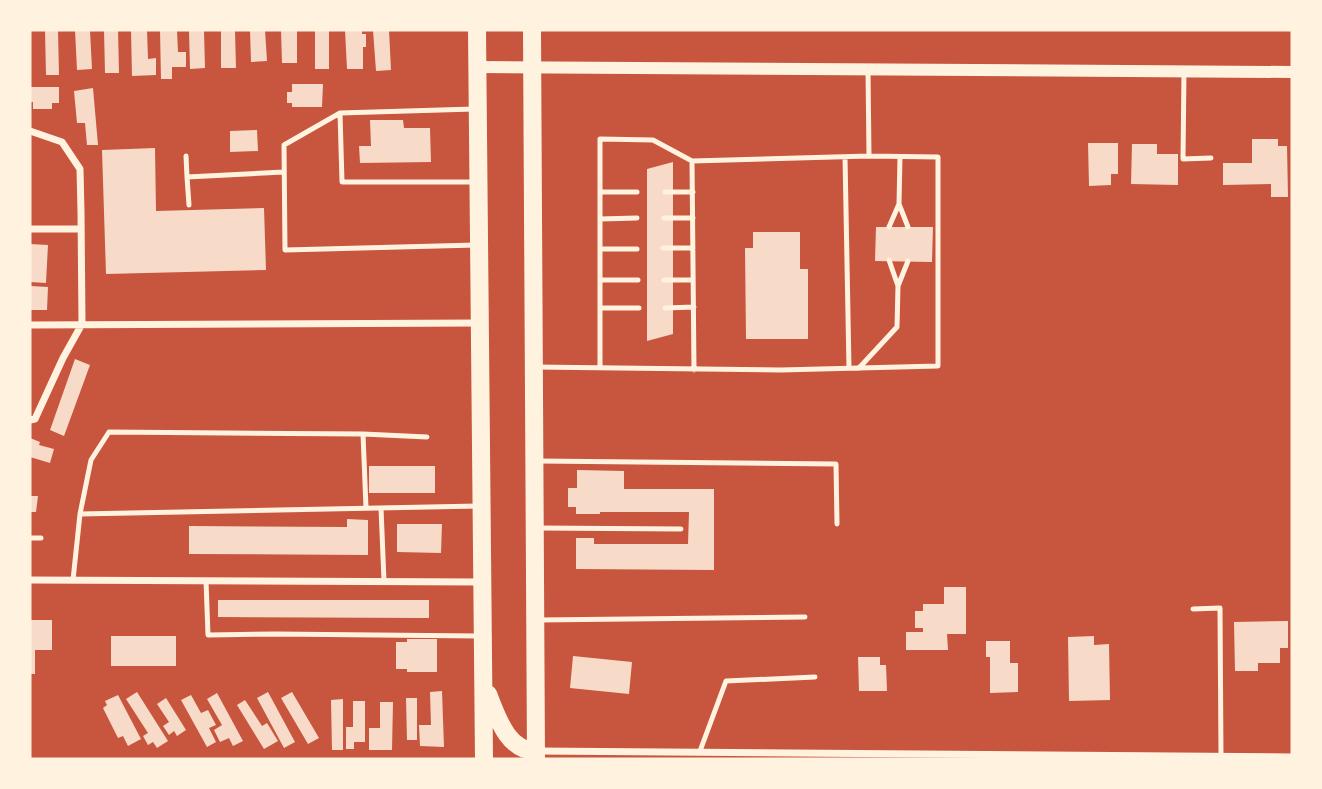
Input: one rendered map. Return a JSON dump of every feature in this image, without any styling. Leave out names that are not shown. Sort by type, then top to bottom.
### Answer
[{"type":"main road","points":[[477,30],[484,759]]},
{"type":"main road","points":[[484,684],[502,727],[513,742],[536,755],[532,30]]},
{"type":"street","points":[[478,67],[1292,72]]},
{"type":"street","points":[[30,131],[62,142],[80,169],[82,324],[35,419],[30,420]]},
{"type":"street","points":[[30,229],[81,229]]},
{"type":"street","points":[[30,325],[480,323]]},
{"type":"street","points":[[30,580],[482,582]]},
{"type":"street","points":[[536,755],[701,751],[831,756],[1292,757]]},
{"type":"lane","points":[[868,70],[869,156]]},
{"type":"lane","points":[[1184,71],[1182,159],[1211,158]]},
{"type":"lane","points":[[478,109],[340,113],[284,145],[284,172],[285,250],[479,245]]},
{"type":"lane","points":[[340,113],[342,182],[478,182]]},
{"type":"lane","points":[[533,367],[694,370],[781,370],[938,366],[938,157],[869,156],[692,162],[653,140],[600,139],[600,368]]},
{"type":"lane","points":[[186,156],[188,205]]},
{"type":"lane","points":[[845,157],[849,368]]},
{"type":"lane","points":[[889,227],[899,204],[900,157]]},
{"type":"lane","points":[[692,162],[694,370]]},
{"type":"lane","points":[[187,177],[284,172]]},
{"type":"lane","points":[[600,192],[637,192]]},
{"type":"lane","points":[[665,192],[693,192]]},
{"type":"lane","points":[[899,204],[908,227]]},
{"type":"lane","points":[[600,219],[637,218]]},
{"type":"lane","points":[[664,218],[693,218]]},
{"type":"lane","points":[[663,248],[693,248]]},
{"type":"lane","points":[[600,249],[637,249]]},
{"type":"lane","points":[[889,260],[898,286]]},
{"type":"lane","points":[[859,368],[897,327],[898,286],[908,261]]},
{"type":"lane","points":[[600,280],[638,280]]},
{"type":"lane","points":[[664,280],[693,280]]},
{"type":"lane","points":[[665,308],[694,307]]},
{"type":"lane","points":[[600,308],[639,308]]},
{"type":"lane","points":[[73,580],[80,514],[91,460],[108,432],[427,437]]},
{"type":"lane","points":[[363,434],[366,508]]},
{"type":"lane","points":[[534,461],[836,464],[837,524]]},
{"type":"lane","points":[[80,514],[482,506]]},
{"type":"lane","points":[[381,508],[384,581]]},
{"type":"lane","points":[[535,528],[681,529]]},
{"type":"lane","points":[[30,538],[41,538]]},
{"type":"lane","points":[[206,581],[208,635],[483,636]]},
{"type":"lane","points":[[1193,608],[1220,608],[1221,757]]},
{"type":"lane","points":[[535,620],[805,617]]},
{"type":"lane","points":[[701,751],[726,681],[815,677]]},
{"type":"building","points":[[45,30],[58,30],[59,75],[46,75]]},
{"type":"building","points":[[75,30],[90,30],[92,69],[77,70]]},
{"type":"building","points":[[104,30],[118,30],[119,73],[105,73]]},
{"type":"building","points":[[131,30],[147,30],[148,59],[156,58],[156,75],[132,76]]},
{"type":"building","points":[[160,30],[177,30],[178,52],[186,52],[186,67],[172,67],[172,79],[161,79]]},
{"type":"building","points":[[189,30],[204,30],[205,68],[190,69]]},
{"type":"building","points":[[221,30],[235,30],[236,68],[221,68]]},
{"type":"building","points":[[250,30],[265,30],[267,61],[251,62]]},
{"type":"building","points":[[281,30],[297,30],[297,63],[282,63]]},
{"type":"building","points":[[315,30],[329,30],[329,69],[315,69]]},
{"type":"building","points":[[345,30],[362,30],[362,34],[366,34],[363,69],[347,69]]},
{"type":"building","points":[[373,30],[389,30],[391,70],[376,71]]},
{"type":"building","points":[[292,84],[323,84],[322,107],[292,107],[292,103],[287,103],[287,92],[292,92]]},
{"type":"building","points":[[30,87],[59,87],[59,103],[52,103],[52,109],[33,109]]},
{"type":"building","points":[[93,88],[98,145],[87,145],[85,123],[77,123],[74,91]]},
{"type":"building","points":[[370,120],[403,120],[404,128],[430,128],[431,162],[360,163],[359,146],[371,146]]},
{"type":"building","points":[[257,130],[258,151],[230,152],[230,131]]},
{"type":"building","points":[[1252,139],[1278,139],[1278,146],[1287,146],[1288,197],[1271,197],[1271,184],[1223,185],[1223,163],[1252,163]]},
{"type":"building","points":[[1088,143],[1118,143],[1118,174],[1111,174],[1111,185],[1089,186]]},
{"type":"building","points":[[1132,144],[1157,144],[1157,154],[1178,154],[1178,185],[1131,184]]},
{"type":"building","points":[[155,148],[156,211],[264,208],[266,270],[106,274],[102,150]]},
{"type":"building","points":[[673,162],[673,334],[647,341],[647,169]]},
{"type":"building","points":[[876,227],[933,227],[932,262],[875,261]]},
{"type":"building","points":[[753,232],[800,232],[800,269],[808,269],[808,339],[746,339],[745,248],[753,248]]},
{"type":"building","points":[[30,244],[48,245],[46,283],[30,282]]},
{"type":"building","points":[[30,286],[48,287],[47,310],[30,310]]},
{"type":"building","points":[[75,359],[90,365],[64,436],[50,430]]},
{"type":"building","points":[[30,438],[40,442],[39,445],[54,449],[50,463],[30,457]]},
{"type":"building","points":[[369,466],[435,466],[435,493],[369,493]]},
{"type":"building","points":[[577,470],[624,471],[624,489],[714,489],[714,570],[576,569],[576,538],[594,538],[594,544],[688,544],[689,512],[576,514],[576,507],[568,507],[568,488],[577,488]]},
{"type":"building","points":[[30,496],[38,496],[36,512],[30,512]]},
{"type":"building","points":[[347,519],[368,520],[368,555],[189,554],[189,526],[347,527]]},
{"type":"building","points":[[397,524],[442,524],[441,553],[397,552]]},
{"type":"building","points":[[944,587],[966,587],[966,634],[947,634],[948,650],[906,650],[906,632],[923,632],[923,628],[915,628],[915,611],[923,611],[923,604],[944,604]]},
{"type":"building","points":[[218,600],[429,600],[429,618],[218,617]]},
{"type":"building","points":[[30,620],[52,620],[52,650],[35,650],[35,674],[30,674]]},
{"type":"building","points":[[1288,621],[1288,648],[1280,648],[1280,663],[1258,663],[1258,671],[1235,671],[1234,622]]},
{"type":"building","points":[[111,636],[176,636],[176,666],[111,666]]},
{"type":"building","points":[[1094,636],[1094,645],[1109,644],[1110,700],[1069,701],[1068,637]]},
{"type":"building","points":[[407,639],[437,639],[437,672],[407,672],[407,669],[396,669],[396,642],[407,642]]},
{"type":"building","points":[[986,641],[1010,641],[1010,663],[1018,663],[1018,692],[990,693],[990,657],[986,657]]},
{"type":"building","points":[[573,656],[632,662],[629,694],[570,688]]},
{"type":"building","points":[[858,657],[880,657],[880,665],[886,665],[887,691],[859,691]]},
{"type":"building","points":[[442,691],[444,747],[420,746],[419,725],[431,725],[430,692]]},
{"type":"building","points":[[137,692],[168,741],[157,748],[153,742],[148,745],[143,736],[148,733],[126,699]]},
{"type":"building","points":[[268,692],[295,742],[284,748],[257,698]]},
{"type":"building","points":[[292,692],[319,738],[308,744],[281,698]]},
{"type":"building","points":[[217,693],[243,741],[233,746],[229,738],[220,742],[214,730],[222,725],[207,699]]},
{"type":"building","points":[[118,695],[141,739],[128,746],[123,736],[118,738],[103,708],[107,705],[105,701]]},
{"type":"building","points":[[191,695],[201,713],[208,710],[216,725],[209,728],[216,742],[207,747],[181,700]]},
{"type":"building","points":[[166,698],[186,730],[177,736],[174,731],[169,735],[163,726],[169,722],[157,704]]},
{"type":"building","points":[[406,698],[417,698],[417,740],[407,740]]},
{"type":"building","points":[[343,699],[343,750],[332,750],[331,700]]},
{"type":"building","points":[[245,700],[262,726],[267,723],[278,741],[264,749],[237,705]]},
{"type":"building","points":[[353,701],[365,701],[365,742],[354,742],[354,749],[346,749],[346,727],[353,727]]},
{"type":"building","points":[[380,702],[393,702],[392,750],[369,750],[369,728],[380,728]]}]
